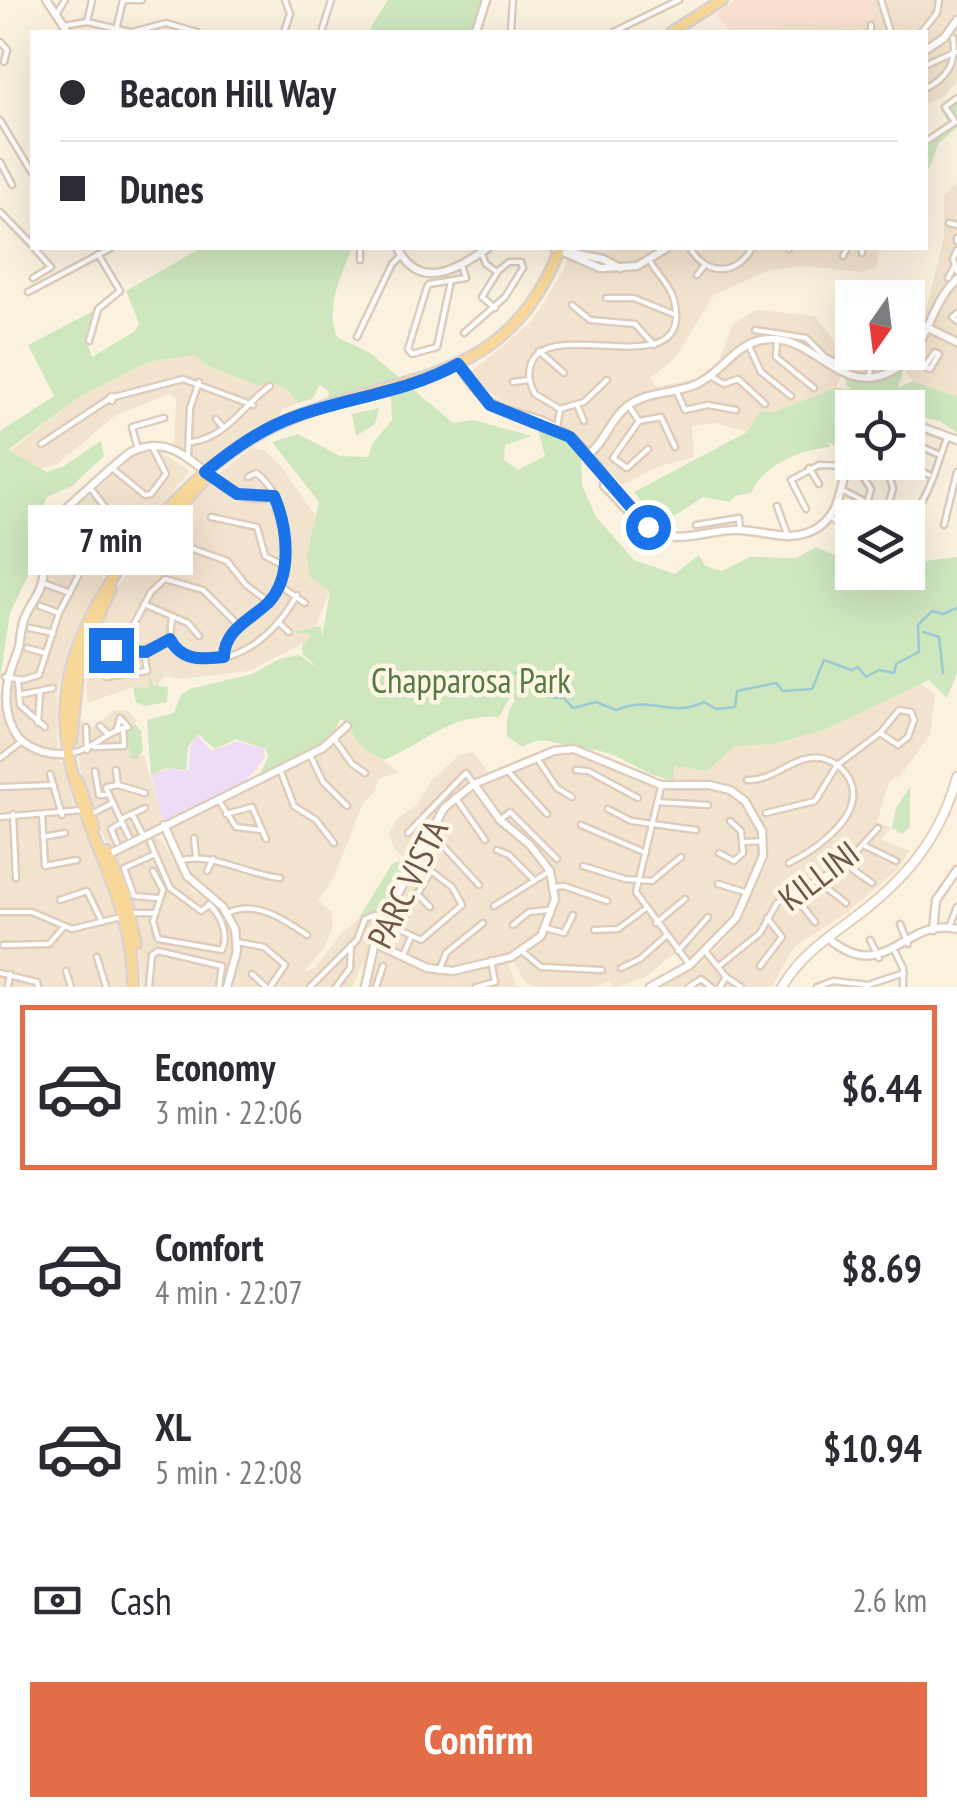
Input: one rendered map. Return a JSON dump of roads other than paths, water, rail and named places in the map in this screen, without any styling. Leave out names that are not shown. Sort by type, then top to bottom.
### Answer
[{"type":"main road","points":[[675,30],[722,0]]},
{"type":"main road","points":[[685,30],[731,0]]},
{"type":"main road","points":[[135,987],[127,915],[70,754],[72,696],[82,641],[116,572],[234,448],[286,420],[460,367],[516,319],[543,283],[560,250]]},
{"type":"main road","points":[[785,987],[830,939],[894,887],[914,865],[938,828],[957,777]]},
{"type":"main road","points":[[830,939],[897,890],[918,868],[942,832],[957,793]]},
{"type":"street","points":[[46,0],[65,29],[87,22],[116,30],[122,0],[142,0]]},
{"type":"street","points":[[56,15],[65,0]]},
{"type":"street","points":[[87,22],[92,0]]},
{"type":"street","points":[[285,0],[290,14],[285,30]]},
{"type":"street","points":[[321,30],[331,0]]},
{"type":"street","points":[[477,30],[486,0]]},
{"type":"street","points":[[511,30],[513,0]]},
{"type":"street","points":[[617,30],[679,0]]},
{"type":"street","points":[[882,0],[890,30]]},
{"type":"street","points":[[923,30],[940,2]]},
{"type":"street","points":[[928,50],[957,20]]},
{"type":"street","points":[[157,29],[175,24],[192,30]]},
{"type":"street","points":[[871,25],[871,30]]},
{"type":"street","points":[[928,89],[942,82],[956,52],[954,38]]},
{"type":"street","points":[[0,42],[8,50],[4,62]]},
{"type":"street","points":[[934,46],[942,56]]},
{"type":"street","points":[[928,64],[956,52]]},
{"type":"street","points":[[928,141],[956,121],[945,107],[956,100]]},
{"type":"street","points":[[0,120],[30,170]]},
{"type":"street","points":[[0,162],[12,185]]},
{"type":"street","points":[[0,212],[30,240]]},
{"type":"street","points":[[949,223],[957,225]]},
{"type":"street","points":[[33,278],[52,267],[38,250]]},
{"type":"street","points":[[28,292],[107,250]]},
{"type":"street","points":[[360,250],[360,260]]},
{"type":"street","points":[[357,337],[399,252],[420,270],[444,273],[484,250],[487,263],[498,272]]},
{"type":"street","points":[[562,250],[602,268],[622,268],[650,261],[665,250]]},
{"type":"street","points":[[564,250],[622,268]]},
{"type":"street","points":[[692,250],[705,266],[730,268],[742,262],[751,250]]},
{"type":"street","points":[[843,256],[846,250]]},
{"type":"street","points":[[957,250],[953,279],[926,327],[957,342]]},
{"type":"street","points":[[88,341],[98,309],[120,290],[98,254]]},
{"type":"street","points":[[607,380],[577,405],[560,409],[541,401],[530,380],[530,366],[539,351],[562,342],[595,348],[654,344],[671,330],[676,315],[672,293],[650,261]]},
{"type":"street","points":[[464,334],[496,308],[516,282],[522,262],[508,262],[482,296],[496,308]]},
{"type":"street","points":[[454,280],[437,347],[412,354],[408,350],[426,287],[454,280],[463,274],[461,266]]},
{"type":"street","points":[[697,276],[705,266]]},
{"type":"street","points":[[606,298],[634,298],[676,315]]},
{"type":"street","points":[[572,304],[590,320],[636,324],[654,344]]},
{"type":"street","points":[[947,306],[955,316],[947,324]]},
{"type":"street","points":[[755,330],[806,338],[835,362]]},
{"type":"street","points":[[560,332],[562,342]]},
{"type":"street","points":[[801,347],[806,338]]},
{"type":"street","points":[[588,456],[628,405],[710,376],[748,344],[777,339],[801,347],[839,372],[869,378],[893,370]]},
{"type":"street","points":[[777,339],[776,358],[814,388]]},
{"type":"street","points":[[748,344],[759,369],[791,396]]},
{"type":"street","points":[[539,351],[564,373]]},
{"type":"street","points":[[460,367],[490,405],[556,428],[588,456],[643,524],[670,536],[697,538],[740,530],[788,537],[810,532],[830,516],[844,480]]},
{"type":"street","points":[[869,370],[869,378]]},
{"type":"street","points":[[710,376],[724,384],[738,379],[765,404]]},
{"type":"street","points":[[41,444],[112,398],[167,380],[199,382],[252,405]]},
{"type":"street","points":[[514,382],[530,380]]},
{"type":"street","points":[[188,456],[192,442],[190,408],[199,382]]},
{"type":"street","points":[[192,442],[206,439],[223,427],[270,386]]},
{"type":"street","points":[[676,390],[685,410],[708,405],[736,410]]},
{"type":"street","points":[[577,405],[584,422]]},
{"type":"street","points":[[628,405],[639,421]]},
{"type":"street","points":[[556,428],[560,409]]},
{"type":"street","points":[[648,449],[626,468],[613,458],[639,421],[660,417],[675,447]]},
{"type":"street","points":[[138,450],[132,427],[164,418]]},
{"type":"street","points":[[216,419],[223,427]]},
{"type":"street","points":[[925,428],[957,440]]},
{"type":"street","points":[[925,500],[948,436]]},
{"type":"street","points":[[931,476],[911,466],[912,442],[940,455]]},
{"type":"street","points":[[94,747],[124,746],[120,728],[94,747],[70,754],[36,750],[22,741],[3,719],[5,676],[18,651],[24,618],[42,582],[48,531],[65,508],[92,490],[112,468],[138,450],[153,446],[188,456],[237,494],[274,496]]},
{"type":"street","points":[[112,468],[145,494],[151,494],[166,474],[153,446]]},
{"type":"street","points":[[806,508],[792,482],[809,468],[835,465]]},
{"type":"street","points":[[809,468],[819,484]]},
{"type":"street","points":[[944,525],[957,472]]},
{"type":"street","points":[[224,657],[228,638],[269,602],[279,586],[284,566],[284,526],[274,496],[259,474],[248,477]]},
{"type":"street","points":[[842,490],[868,500],[867,480]]},
{"type":"street","points":[[65,508],[98,541],[115,521],[92,490]]},
{"type":"street","points":[[950,504],[957,506]]},
{"type":"street","points":[[777,506],[788,537]]},
{"type":"street","points":[[211,516],[256,527],[265,556],[284,566]]},
{"type":"street","points":[[830,516],[835,520]]},
{"type":"street","points":[[696,525],[740,518],[740,530]]},
{"type":"street","points":[[69,536],[79,524]]},
{"type":"street","points":[[188,547],[227,562],[246,585],[269,602]]},
{"type":"street","points":[[56,563],[75,569],[78,575]]},
{"type":"street","points":[[5,676],[18,680],[39,675],[59,613],[85,563]]},
{"type":"street","points":[[133,626],[144,604],[165,579],[204,590],[240,626]]},
{"type":"street","points":[[42,582],[70,592]]},
{"type":"street","points":[[279,586],[305,602]]},
{"type":"street","points":[[172,617],[170,639],[180,653],[192,658],[224,657],[244,653],[278,622],[297,595]]},
{"type":"street","points":[[144,604],[188,623],[199,636]]},
{"type":"street","points":[[40,606],[59,613]]},
{"type":"street","points":[[278,622],[289,632]]},
{"type":"street","points":[[30,628],[53,633]]},
{"type":"street","points":[[82,641],[120,653],[144,652],[170,639]]},
{"type":"street","points":[[26,648],[47,653]]},
{"type":"street","points":[[106,677],[147,671],[144,652]]},
{"type":"street","points":[[18,680],[18,695],[25,714],[46,728]]},
{"type":"street","points":[[18,695],[53,688]]},
{"type":"street","points":[[38,723],[40,693]]},
{"type":"street","points":[[650,987],[690,965],[736,918],[763,856],[763,815],[815,801],[837,765],[880,733],[899,710],[914,715],[912,728],[901,745],[880,733]]},
{"type":"street","points":[[100,726],[108,734]]},
{"type":"street","points":[[105,856],[310,755],[335,740],[347,726]]},
{"type":"street","points":[[86,727],[87,750]]},
{"type":"street","points":[[335,740],[351,763],[365,773]]},
{"type":"street","points":[[0,758],[22,741]]},
{"type":"street","name":"PARC VISTA","points":[[365,987],[374,942],[428,833],[456,798],[474,784],[536,758],[574,749],[661,785],[709,785],[730,790],[763,815]]},
{"type":"street","points":[[11,750],[16,758]]},
{"type":"street","points":[[310,755],[327,787],[348,806]]},
{"type":"street","points":[[536,758],[558,788],[572,797]]},
{"type":"street","points":[[747,780],[759,780],[808,758],[837,765],[851,783],[855,804],[792,861]]},
{"type":"street","points":[[607,780],[614,764]]},
{"type":"street","points":[[280,768],[294,806],[316,820],[334,843]]},
{"type":"street","points":[[116,770],[118,785]]},
{"type":"street","points":[[507,770],[548,814]]},
{"type":"street","points":[[576,770],[607,780],[638,798]]},
{"type":"street","points":[[95,772],[99,796],[118,785],[146,792]]},
{"type":"street","points":[[374,942],[439,970],[523,952],[546,928],[553,911],[550,870],[530,844],[500,820],[466,773],[408,833]]},
{"type":"street","points":[[50,774],[62,815]]},
{"type":"street","points":[[0,786],[54,785]]},
{"type":"street","points":[[97,785],[106,792],[128,836]]},
{"type":"street","points":[[661,785],[654,825],[636,879],[645,909],[690,965]]},
{"type":"street","points":[[218,798],[240,830],[262,829]]},
{"type":"street","points":[[456,798],[485,840]]},
{"type":"street","points":[[657,802],[708,805]]},
{"type":"street","points":[[0,816],[62,815],[111,804]]},
{"type":"street","points":[[226,814],[252,807],[266,839]]},
{"type":"street","points":[[118,842],[112,832],[145,808]]},
{"type":"street","points":[[608,809],[631,821],[696,830]]},
{"type":"street","points":[[500,820],[510,812],[557,859]]},
{"type":"street","points":[[13,814],[16,878]]},
{"type":"street","points":[[132,814],[143,835]]},
{"type":"street","points":[[42,816],[45,866],[77,860]]},
{"type":"street","points":[[719,854],[736,862],[746,842],[742,831],[730,821]]},
{"type":"street","points":[[164,824],[194,883],[228,913],[237,942],[227,987]]},
{"type":"street","points":[[581,825],[646,853]]},
{"type":"street","name":"KILLINI","points":[[719,966],[760,933],[776,902],[846,864],[878,828]]},
{"type":"street","points":[[43,837],[65,833]]},
{"type":"street","points":[[428,833],[438,838],[479,885]]},
{"type":"street","points":[[194,838],[196,856]]},
{"type":"street","points":[[746,842],[764,841]]},
{"type":"street","points":[[150,842],[170,888],[204,912],[211,901]]},
{"type":"street","points":[[863,846],[896,861]]},
{"type":"street","points":[[496,850],[522,866],[532,878]]},
{"type":"street","points":[[155,854],[124,868],[134,896],[158,898]]},
{"type":"street","points":[[180,861],[196,856],[213,859],[230,869],[280,878]]},
{"type":"street","points":[[582,866],[652,882],[681,857]]},
{"type":"street","points":[[207,871],[213,859]]},
{"type":"street","points":[[846,864],[872,883]]},
{"type":"street","points":[[410,868],[425,878]]},
{"type":"street","points":[[494,906],[532,878],[550,870]]},
{"type":"street","points":[[933,930],[936,900],[957,870]]},
{"type":"street","points":[[153,871],[163,890]]},
{"type":"street","points":[[433,871],[452,887],[462,905],[422,940],[398,932],[425,878],[433,871]]},
{"type":"street","points":[[818,880],[846,902]]},
{"type":"street","points":[[718,884],[748,893]]},
{"type":"street","points":[[554,888],[564,886],[608,901]]},
{"type":"street","points":[[170,888],[158,898],[157,938],[222,950],[226,937],[211,901]]},
{"type":"street","points":[[60,900],[87,891],[102,922]]},
{"type":"street","points":[[416,893],[430,907]]},
{"type":"street","points":[[792,893],[816,922]]},
{"type":"street","points":[[656,922],[686,898]]},
{"type":"street","points":[[830,939],[848,956],[879,958],[933,930],[953,928],[957,907]]},
{"type":"street","points":[[228,913],[238,908],[280,916],[307,935]]},
{"type":"street","points":[[594,930],[618,929],[645,909]]},
{"type":"street","points":[[514,924],[529,912],[553,911]]},
{"type":"street","points":[[0,912],[32,912],[64,928],[155,912]]},
{"type":"street","points":[[310,987],[351,945],[366,919],[375,915],[384,918]]},
{"type":"street","points":[[546,928],[564,933],[572,915]]},
{"type":"street","points":[[678,951],[708,918]]},
{"type":"street","points":[[760,966],[782,936],[767,918]]},
{"type":"street","points":[[439,970],[446,953],[483,923]]},
{"type":"street","points":[[900,924],[908,944]]},
{"type":"street","points":[[3,945],[50,944],[64,928]]},
{"type":"street","points":[[621,968],[640,959],[667,935]]},
{"type":"street","points":[[403,955],[411,937]]},
{"type":"street","points":[[870,940],[879,958]]},
{"type":"street","points":[[237,942],[264,947],[285,967],[268,987],[252,974]]},
{"type":"street","points":[[336,987],[350,968],[351,945]]},
{"type":"street","points":[[523,952],[541,966],[602,970]]},
{"type":"street","points":[[706,952],[726,977],[741,987]]},
{"type":"street","points":[[895,952],[904,973],[903,987]]},
{"type":"street","points":[[150,987],[153,953],[222,966],[218,987]]},
{"type":"street","points":[[98,957],[106,987]]},
{"type":"street","points":[[476,987],[495,982],[491,960]]},
{"type":"street","points":[[376,987],[383,966]]},
{"type":"street","points":[[66,971],[71,987]]},
{"type":"street","points":[[0,973],[37,984]]},
{"type":"street","points":[[816,987],[833,981],[868,985],[904,973]]},
{"type":"street","points":[[8,987],[10,974]]},
{"type":"street","points":[[720,987],[726,977]]},
{"type":"street","points":[[689,987],[702,979],[711,987]]},
{"type":"waterway","points":[[516,673],[550,682],[548,697],[564,698],[573,708],[596,702],[616,710],[641,704],[681,708],[704,702],[716,709],[735,707],[737,691],[776,683],[783,691],[812,689],[824,660],[851,670],[858,667],[866,677],[879,670],[894,673],[896,664],[919,652],[918,625],[932,611],[943,614],[957,608]]},
{"type":"waterway","points":[[923,632],[939,637],[943,673]]},
{"type":"park label","name":"Chapparosa Park","points":[[471,681]]}]
